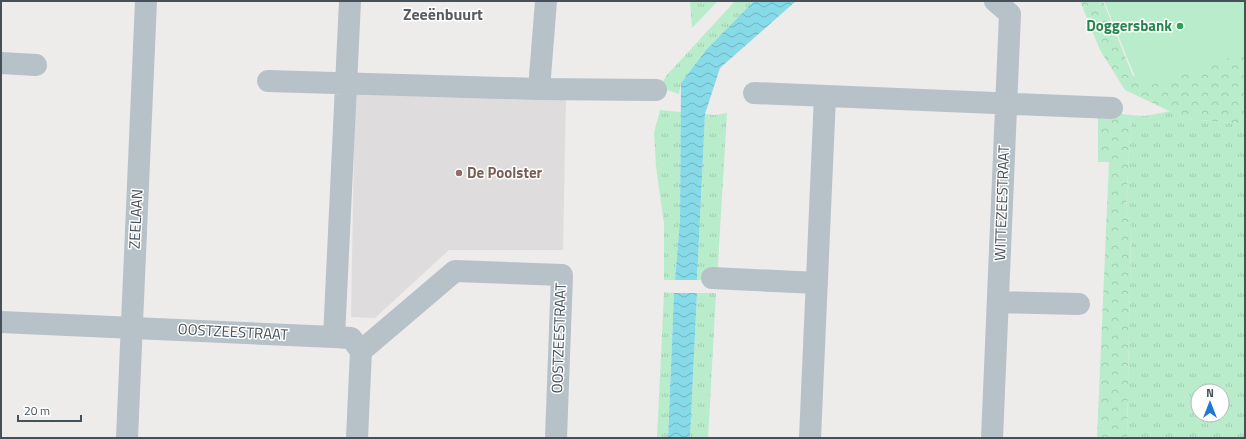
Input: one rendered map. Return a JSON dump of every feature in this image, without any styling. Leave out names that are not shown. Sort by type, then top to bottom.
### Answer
[{"type":"street","name":"ZEELAAN","points":[[127,438],[146,1]]},
{"type":"street","points":[[334,337],[350,1]]},
{"type":"street","points":[[539,89],[546,1]]},
{"type":"street","name":"WITTEZEESTRAAT","points":[[992,438],[1010,14],[994,1]]},
{"type":"street","points":[[1,63],[36,65]]},
{"type":"street","points":[[268,81],[539,89],[656,90]]},
{"type":"street","points":[[754,93],[1112,108]]},
{"type":"street","points":[[810,438],[825,96]]},
{"type":"street","name":"OOSTZEESTRAAT","points":[[1,322],[351,338],[362,351],[455,271],[562,275],[556,438]]},
{"type":"street","points":[[712,278],[817,283]]},
{"type":"street","points":[[998,302],[1079,304]]},
{"type":"street","points":[[357,438],[362,351]]},
{"type":"shaded area","name":"De Poolster","points":[[355,92],[566,97],[563,250],[449,250],[375,318],[351,317]]},
{"type":"green space","points":[[690,1],[718,1],[692,28]]},
{"type":"green space","points":[[735,1],[754,1],[706,50],[681,83],[679,94],[659,87],[667,75]]},
{"type":"green space","points":[[1080,1],[1103,1],[1133,76],[1148,83],[1245,49],[1245,124],[1186,119],[1125,90],[1100,50]]},
{"type":"green space","name":"Doggersbank","points":[[1104,1],[1245,1],[1245,50],[1226,59],[1140,89]]},
{"type":"green space","points":[[660,110],[681,112],[680,221],[675,280],[664,280],[664,224],[656,167],[654,133]]},
{"type":"green space","points":[[1098,111],[1131,115],[1126,209],[1131,228],[1127,438],[1097,438],[1109,162],[1098,162]]},
{"type":"green space","points":[[1171,111],[1186,119],[1245,124],[1245,438],[1127,438],[1131,228],[1126,209],[1131,115],[1145,116]]},
{"type":"green space","points":[[727,113],[717,280],[697,280],[705,114],[715,115]]},
{"type":"green space","points":[[664,292],[674,293],[668,438],[657,438]]},
{"type":"green space","points":[[697,293],[716,293],[708,438],[690,438]]},
{"type":"water","points":[[754,1],[796,1],[720,68],[705,114],[697,280],[675,280],[680,221],[681,83],[706,50]]},
{"type":"water","points":[[674,293],[697,293],[690,438],[668,438]]},
{"type":"place","name":"Doggersbank","points":[[1180,26]]},
{"type":"place","name":"De Poolster","points":[[459,173]]},
{"type":"district","name":"Zeeënbuurt","points":[[443,14]]}]
